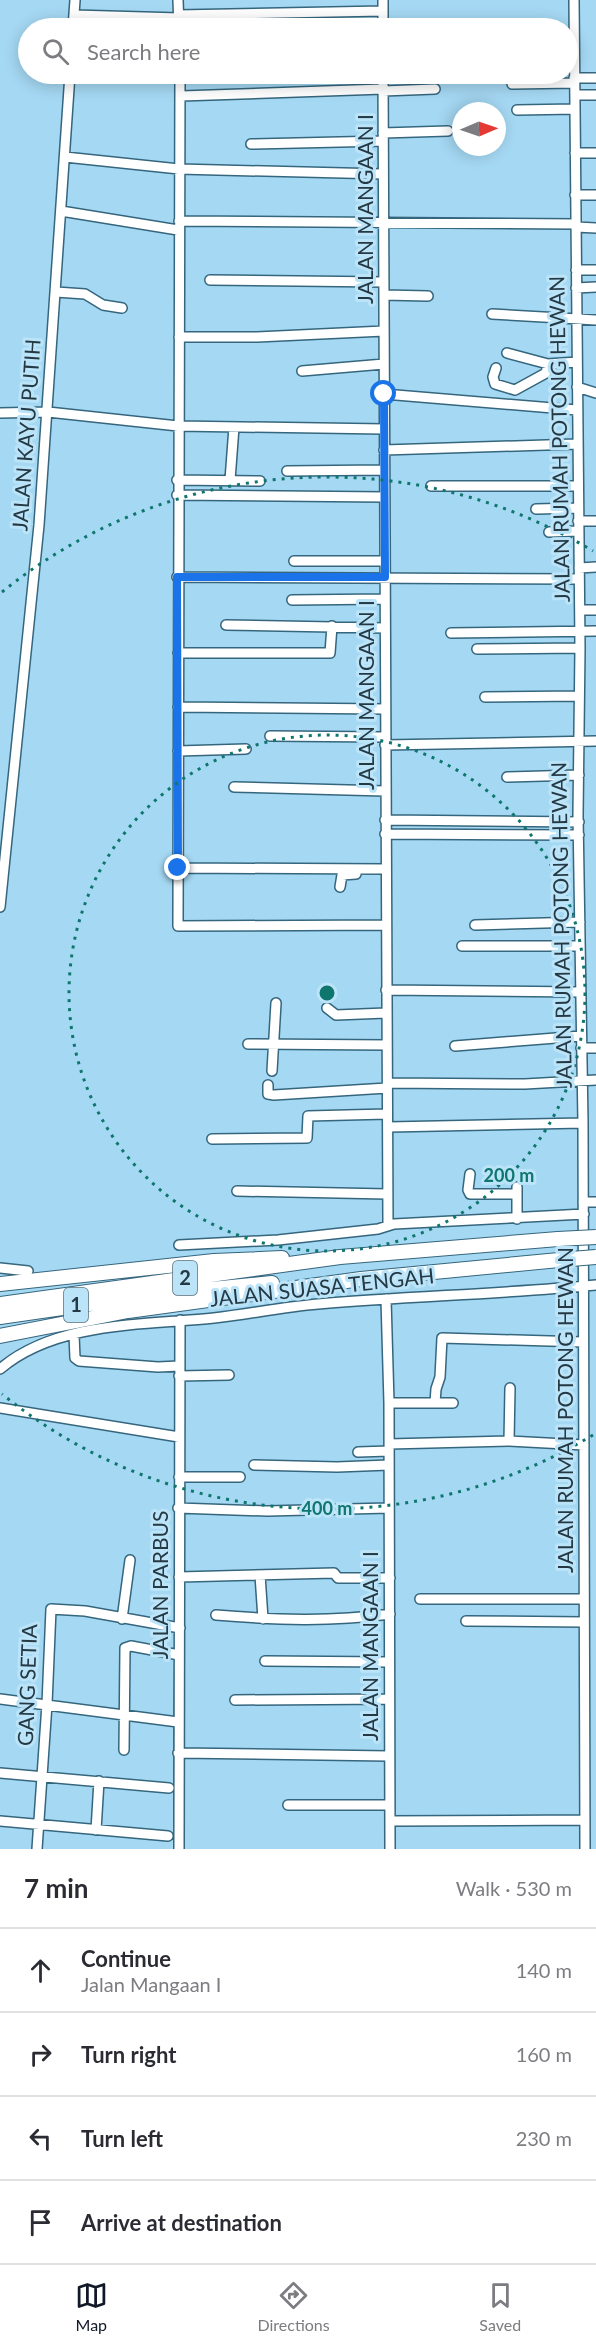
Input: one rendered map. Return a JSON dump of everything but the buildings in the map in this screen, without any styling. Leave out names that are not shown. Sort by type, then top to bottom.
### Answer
[{"type":"highway","name":"2","points":[[0,1304],[371,1254],[596,1237]]},
{"type":"highway","points":[[0,1284],[223,1260],[371,1254]]},
{"type":"highway","name":"2","points":[[152,1295],[235,1286],[361,1279],[596,1257]]},
{"type":"highway","points":[[0,1290],[138,1269]]},
{"type":"highway","points":[[0,1336],[128,1311],[361,1279]]},
{"type":"highway","name":"1","points":[[0,1317],[152,1295]]},
{"type":"street","points":[[74,18],[75,0]]},
{"type":"street","points":[[178,0],[178,18]]},
{"type":"street","points":[[383,0],[383,18]]},
{"type":"street","name":"JALAN RUMAH POTONG HEWAN","points":[[572,18],[574,0]]},
{"type":"street","points":[[240,18],[383,11]]},
{"type":"street","points":[[74,15],[126,18]]},
{"type":"street","points":[[578,80],[596,78]]},
{"type":"street","name":"JALAN KAYU PUTIH","points":[[0,907],[39,525],[69,84]]},
{"type":"street","points":[[180,84],[177,426],[178,926],[386,925]]},
{"type":"street","name":"JALAN MANGAAN I","points":[[383,84],[388,1224]]},
{"type":"street","name":"JALAN RUMAH POTONG HEWAN","points":[[574,84],[580,610],[581,1080],[584,1123],[585,1849]]},
{"type":"street","points":[[181,96],[435,89]]},
{"type":"street","points":[[574,95],[596,95]]},
{"type":"street","points":[[517,110],[575,110]]},
{"type":"street","points":[[251,144],[448,131]]},
{"type":"street","points":[[575,153],[596,153]]},
{"type":"street","points":[[65,157],[179,169],[383,174]]},
{"type":"street","points":[[575,195],[596,195]]},
{"type":"street","points":[[61,211],[178,225],[384,224],[596,228]]},
{"type":"street","points":[[576,270],[596,270]]},
{"type":"street","points":[[210,280],[384,282]]},
{"type":"street","points":[[576,288],[596,288]]},
{"type":"street","points":[[56,292],[85,294],[104,304],[122,308]]},
{"type":"street","points":[[384,295],[428,296]]},
{"type":"street","points":[[492,314],[596,320]]},
{"type":"street","points":[[179,337],[257,337],[384,331]]},
{"type":"street","points":[[507,353],[548,364],[577,362]]},
{"type":"street","points":[[302,371],[384,364]]},
{"type":"street","points":[[496,368],[493,377],[495,384],[515,390],[546,373],[548,364]]},
{"type":"street","points":[[577,387],[596,393]]},
{"type":"street","points":[[384,394],[577,410]]},
{"type":"street","points":[[0,413],[48,412],[177,426],[384,429]]},
{"type":"street","points":[[234,427],[236,496]]},
{"type":"street","points":[[384,450],[577,444]]},
{"type":"street","points":[[287,471],[384,470]]},
{"type":"street","points":[[177,480],[260,481]]},
{"type":"street","points":[[430,486],[578,486]]},
{"type":"street","points":[[177,495],[384,497]]},
{"type":"street","points":[[536,509],[578,508]]},
{"type":"street","points":[[578,521],[596,521]]},
{"type":"street","points":[[549,532],[578,531]]},
{"type":"street","points":[[294,561],[384,561]]},
{"type":"street","points":[[579,568],[596,567]]},
{"type":"street","points":[[177,577],[579,579]]},
{"type":"street","points":[[292,600],[385,599]]},
{"type":"street","points":[[580,610],[596,610]]},
{"type":"street","points":[[226,625],[385,628]]},
{"type":"street","points":[[178,653],[330,653],[332,626]]},
{"type":"street","points":[[451,633],[596,631]]},
{"type":"street","points":[[523,633],[524,648]]},
{"type":"street","points":[[477,649],[580,648]]},
{"type":"street","points":[[485,697],[579,696]]},
{"type":"street","points":[[178,707],[385,709]]},
{"type":"street","points":[[270,736],[385,741],[596,741]]},
{"type":"street","points":[[178,751],[246,749]]},
{"type":"street","points":[[507,777],[579,775]]},
{"type":"street","points":[[234,787],[385,791]]},
{"type":"street","points":[[385,820],[579,822]]},
{"type":"street","points":[[385,834],[579,835]]},
{"type":"street","points":[[178,868],[385,871]]},
{"type":"street","points":[[340,887],[341,878],[345,874],[385,871]]},
{"type":"street","points":[[475,925],[580,922]]},
{"type":"street","points":[[462,946],[580,946]]},
{"type":"street","points":[[386,990],[581,992]]},
{"type":"street","points":[[272,1071],[276,1003]]},
{"type":"street","points":[[327,1008],[336,1015],[386,1013]]},
{"type":"street","points":[[455,1046],[581,1036]]},
{"type":"street","points":[[248,1044],[386,1045]]},
{"type":"street","points":[[581,1048],[596,1048]]},
{"type":"street","points":[[268,1085],[268,1094],[274,1095],[388,1086],[525,1084],[596,1080]]},
{"type":"street","points":[[212,1138],[307,1138],[309,1116],[387,1114]]},
{"type":"street","points":[[389,1127],[584,1123]]},
{"type":"street","points":[[470,1174],[468,1190],[470,1194],[517,1191],[517,1219]]},
{"type":"street","points":[[237,1191],[387,1194]]},
{"type":"street","points":[[583,1202],[596,1202]]},
{"type":"street","points":[[179,1245],[278,1240],[378,1229],[388,1224],[584,1214]]},
{"type":"street","points":[[0,1268],[28,1271]]},
{"type":"street","name":"JALAN SUASA TENGAH","points":[[0,1369],[18,1356],[51,1342],[113,1326],[315,1304],[596,1286]]},
{"type":"street","name":"JALAN MANGAAN I","points":[[386,1299],[389,1402],[390,1849]]},
{"type":"street","name":"JALAN PARBUS","points":[[179,1849],[178,1753],[175,1722],[179,1577],[180,1320]]},
{"type":"street","points":[[74,1335],[75,1358],[79,1361],[229,1375]]},
{"type":"street","points":[[435,1403],[440,1377],[442,1338],[583,1342]]},
{"type":"street","points":[[509,1441],[510,1388]]},
{"type":"street","points":[[389,1402],[453,1403]]},
{"type":"street","points":[[0,1408],[179,1437]]},
{"type":"street","points":[[358,1452],[509,1441],[584,1445]]},
{"type":"street","points":[[254,1464],[337,1467],[389,1465]]},
{"type":"street","points":[[179,1477],[240,1477]]},
{"type":"street","points":[[178,1508],[267,1511],[389,1508]]},
{"type":"street","points":[[122,1619],[130,1560]]},
{"type":"street","points":[[179,1577],[334,1573],[338,1578],[390,1578]]},
{"type":"street","points":[[261,1575],[263,1619]]},
{"type":"street","points":[[420,1599],[583,1599]]},
{"type":"street","name":"GANG SETIA","points":[[37,1849],[51,1609],[85,1611],[176,1628]]},
{"type":"street","points":[[216,1615],[263,1619],[342,1620],[390,1614]]},
{"type":"street","points":[[466,1621],[584,1622]]},
{"type":"street","points":[[124,1750],[126,1647],[177,1655]]},
{"type":"street","points":[[265,1661],[388,1662]]},
{"type":"street","points":[[0,1699],[175,1722]]},
{"type":"street","points":[[235,1700],[389,1699]]},
{"type":"street","points":[[585,1703],[596,1703]]},
{"type":"street","points":[[178,1753],[388,1756]]},
{"type":"street","points":[[0,1773],[169,1788]]},
{"type":"street","points":[[96,1830],[99,1781]]},
{"type":"street","points":[[288,1804],[390,1805]]},
{"type":"street","points":[[390,1821],[584,1820]]},
{"type":"street","points":[[0,1821],[168,1836]]},
{"type":"waterway","points":[[175,1575],[175,1624]]},
{"type":"waterway","points":[[175,1629],[175,1651]]},
{"type":"waterway","points":[[174,1720],[175,1656]]},
{"type":"waterway","points":[[174,1725],[174,1849]]},
{"type":"route","points":[[178,868],[177,577],[385,577],[384,394]]}]
